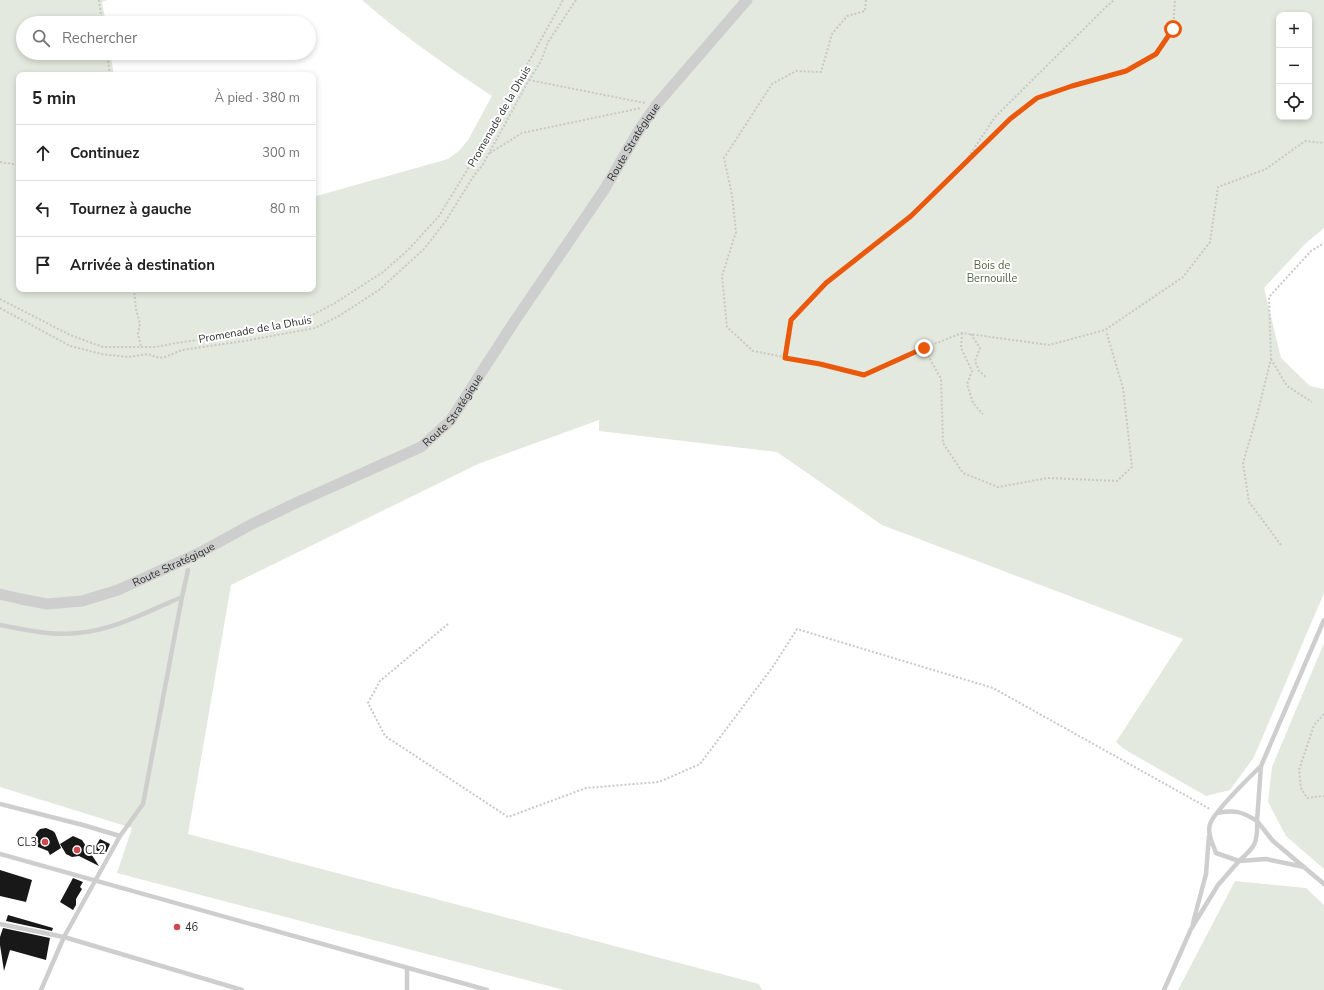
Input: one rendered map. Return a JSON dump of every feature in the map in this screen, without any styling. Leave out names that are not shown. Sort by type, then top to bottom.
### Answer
[{"type":"street","name":"Route Stratégique","points":[[0,594],[47,604],[82,601],[118,590],[201,552],[252,524],[298,502],[421,447],[450,421],[514,322],[604,190],[639,130],[656,105],[746,0]]},
{"type":"lane","points":[[41,990],[64,937],[120,836],[143,804],[188,570]]},
{"type":"lane","points":[[0,625],[44,633],[78,634],[108,628],[182,597]]},
{"type":"lane","points":[[1164,990],[1191,928],[1218,884],[1239,861],[1252,850],[1258,836],[1257,821],[1261,766],[1324,620]]},
{"type":"lane","points":[[1191,928],[1206,874],[1210,824],[1217,813],[1261,766]]},
{"type":"lane","points":[[0,804],[120,836]]},
{"type":"lane","points":[[1217,813],[1232,811],[1244,813],[1257,821],[1273,840],[1324,884]]},
{"type":"lane","points":[[1209,835],[1216,853],[1239,861],[1266,859],[1306,868]]},
{"type":"lane","points":[[0,854],[487,990]]},
{"type":"lane","points":[[0,924],[64,937],[242,990]]},
{"type":"lane","points":[[407,968],[407,990]]},
{"type":"path","points":[[98,0],[101,16]]},
{"type":"path","name":"Promenade de la Dhuis","points":[[0,299],[70,335],[103,347],[156,347],[248,333],[299,322],[335,303],[383,272],[409,248],[439,216],[480,149],[563,0]]},
{"type":"path","name":"Promenade de la Dhuis","points":[[0,308],[70,346],[101,354],[128,357],[148,354],[159,358],[182,350],[244,341],[315,328],[339,316],[379,290],[424,249],[446,222],[475,174],[490,153],[529,80],[541,61],[548,42],[576,0]]},
{"type":"path","points":[[866,0],[865,11],[847,16],[832,34],[821,72],[796,71],[772,84],[724,158],[732,194],[736,232],[722,276],[727,327],[753,352],[820,364],[864,375],[962,333],[1049,345],[1106,330],[1183,277],[1210,242],[1218,187],[1266,169],[1305,141],[1324,143]]},
{"type":"path","points":[[965,162],[995,117],[1114,0]]},
{"type":"path","points":[[785,358],[791,320],[826,283],[911,216],[1010,119],[1037,98],[1072,86],[1126,71],[1156,54],[1173,29],[1175,0]]},
{"type":"path","points":[[108,60],[110,72]]},
{"type":"path","points":[[529,80],[656,105]]},
{"type":"path","points":[[490,153],[522,132],[656,105]]},
{"type":"path","points":[[0,162],[16,165]]},
{"type":"path","points":[[1281,545],[1249,502],[1244,463],[1271,359],[1269,297],[1311,251],[1324,243]]},
{"type":"path","points":[[134,292],[136,309],[140,324],[138,334],[141,347]]},
{"type":"path","points":[[924,348],[941,379],[943,444],[963,473],[998,488],[1048,478],[1117,481],[1132,467],[1123,388],[1106,330]]},
{"type":"path","points":[[962,333],[961,348],[972,371],[968,384],[973,403],[983,414]]},
{"type":"path","points":[[971,334],[980,348],[975,361],[979,371],[986,378]]},
{"type":"path","points":[[1271,359],[1287,386],[1312,402]]},
{"type":"path","points":[[448,624],[380,680],[368,703],[385,736],[508,817],[586,788],[659,782],[700,764],[772,668],[797,629],[993,688],[1217,813]]},
{"type":"path","points":[[1324,714],[1314,725],[1299,770],[1301,788],[1307,798],[1324,796]]},
{"type":"green space","name":"Bois de Bernouille","points":[[0,0],[107,0],[102,2],[105,16],[16,16],[16,60],[111,60],[113,72],[16,72],[16,292],[316,292],[316,196],[448,159],[459,151],[468,140],[492,96],[409,38],[362,0],[1324,0],[1324,228],[1306,243],[1264,288],[1281,358],[1310,386],[1324,389],[1324,593],[1254,757],[1230,790],[1206,796],[1124,749],[1116,742],[1183,639],[882,525],[777,452],[599,431],[599,420],[478,464],[231,585],[188,834],[759,984],[762,990],[564,990],[117,873],[132,828],[0,787]]},
{"type":"green space","points":[[1324,643],[1324,869],[1286,836],[1268,802],[1272,767]]},
{"type":"green space","points":[[1235,881],[1306,888],[1324,905],[1324,990],[1178,990]]},
{"type":"building","name":"CL3","points":[[46,828],[55,833],[61,848],[50,855],[48,851],[38,847],[34,838],[40,829]]},
{"type":"building","name":"CL2","points":[[73,836],[82,840],[99,866],[79,856],[72,857],[66,854],[60,844]]},
{"type":"building","points":[[100,839],[110,844],[105,855],[94,849]]},
{"type":"building","points":[[0,870],[32,880],[26,902],[0,896]]},
{"type":"building","points":[[73,878],[83,882],[80,887],[82,889],[76,899],[76,905],[73,910],[60,902]]},
{"type":"building","points":[[8,915],[53,928],[52,931],[6,921]]},
{"type":"building","points":[[3,928],[50,938],[46,960],[10,950],[4,971],[0,945],[0,937]]},
{"type":"place","name":"CL3","points":[[45,842]]},
{"type":"place","name":"CL2","points":[[77,850]]},
{"type":"place","name":"46","points":[[177,927]]},
{"type":"route","points":[[924,348],[864,375],[820,364],[785,358],[791,320],[826,283],[911,216],[1010,119],[1037,98],[1072,86],[1126,71],[1156,54],[1173,29]]}]
